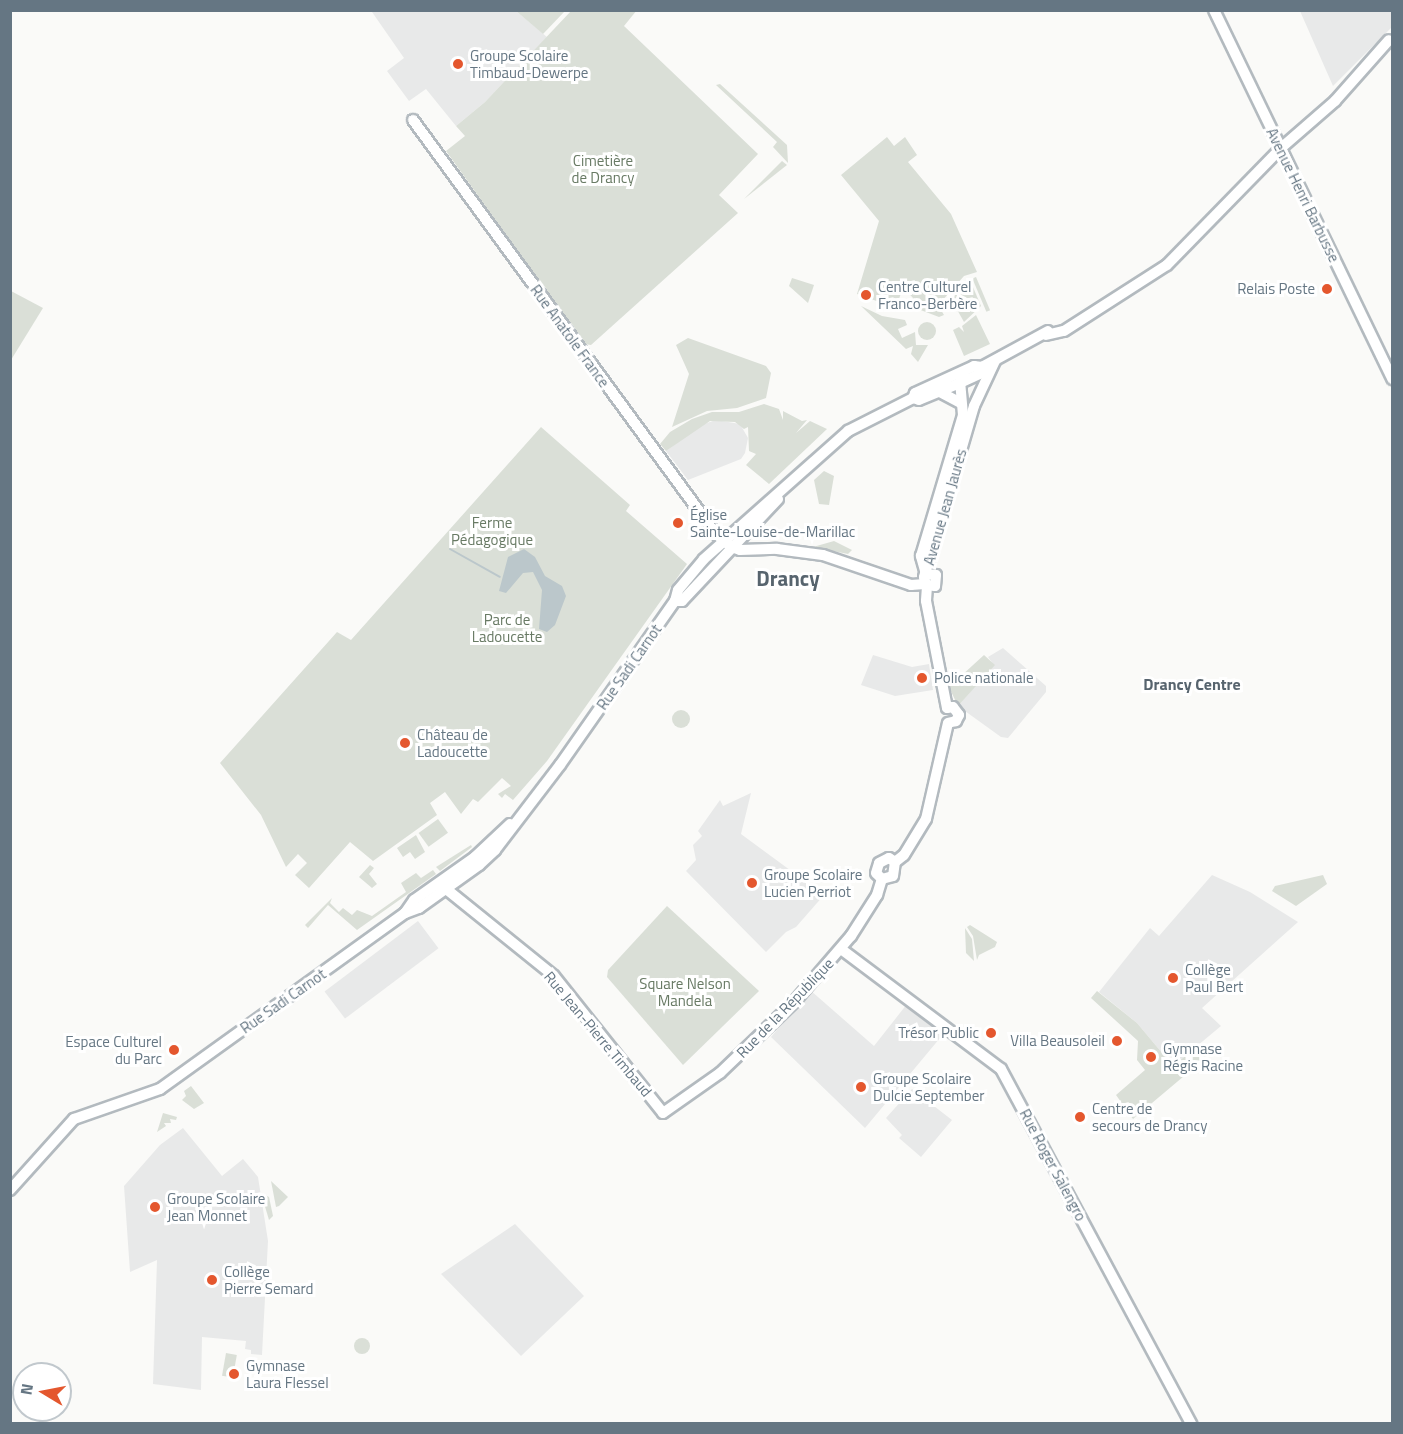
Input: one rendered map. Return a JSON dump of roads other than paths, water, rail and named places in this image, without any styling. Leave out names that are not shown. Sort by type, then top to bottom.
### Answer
[{"type":"main road","name":"Avenue Henri Barbusse","points":[[1214,10],[1392,379]]},
{"type":"main road","points":[[913,398],[915,393],[944,378],[969,368],[982,367],[1046,335],[1064,332],[1066,326],[1111,304],[1162,269],[1265,168],[1281,148],[1362,74],[1391,39]]},
{"type":"main road","name":"Rue Anatole France","points":[[413,120],[727,544]]},
{"type":"main road","name":"Avenue Jean Jaurès","points":[[926,582],[974,406],[995,361]]},
{"type":"main road","points":[[913,398],[940,392],[979,374],[982,367]]},
{"type":"main road","points":[[960,383],[969,368]]},
{"type":"main road","points":[[944,378],[960,383],[974,406]]},
{"type":"main road","name":"Avenue Jean Jaurès","points":[[926,582],[921,556],[963,415],[960,383]]},
{"type":"main road","points":[[940,392],[961,403]]},
{"type":"main road","name":"Rue Sadi Carnot","points":[[10,1190],[66,1126],[81,1116],[160,1089],[405,913],[414,900],[443,885],[495,850],[517,818],[567,757],[675,601],[678,590],[848,431],[913,398]]},
{"type":"main road","points":[[727,544],[823,555],[911,585],[926,582],[927,604],[947,708],[943,715],[948,723],[926,819],[904,855],[895,862],[893,876],[882,879],[876,873],[879,863],[885,859],[895,862]]},
{"type":"main road","name":"Rue de la République","points":[[663,1113],[759,1038],[841,949],[877,895],[882,879]]},
{"type":"main road","name":"Rue Jean-Pierre Timbaud","points":[[443,885],[554,976],[663,1113]]},
{"type":"main road","points":[[851,936],[855,960]]},
{"type":"main road","name":"Rue Roger Salengro","points":[[841,949],[1001,1069],[1191,1424]]},
{"type":"waterway","points":[[450,549],[500,577]]},
{"type":"place","name":"Groupe Scolaire Timbaud-Dewerpe","points":[[458,64]]},
{"type":"place","name":"Relais Poste","points":[[1327,289]]},
{"type":"place","name":"Centre Culturel Franco-Berbère","points":[[866,295]]},
{"type":"place","name":"Église Sainte-Louise-de-Marillac","points":[[678,523]]},
{"type":"place","name":"Police nationale","points":[[922,678]]},
{"type":"place","name":"Château de Ladoucette","points":[[405,743]]},
{"type":"place","name":"Groupe Scolaire Lucien Perriot","points":[[752,883]]},
{"type":"place","name":"Collège Paul Bert","points":[[1173,978]]},
{"type":"place","name":"Trésor Public","points":[[991,1033]]},
{"type":"place","name":"Villa Beausoleil","points":[[1117,1041]]},
{"type":"place","name":"Espace Culturel du Parc","points":[[174,1050]]},
{"type":"place","name":"Gymnase Régis Racine","points":[[1151,1057]]},
{"type":"place","name":"Groupe Scolaire Dulcie September","points":[[861,1087]]},
{"type":"place","name":"Centre de secours de Drancy","points":[[1080,1117]]},
{"type":"place","name":"Groupe Scolaire Jean Monnet","points":[[155,1207]]},
{"type":"place","name":"Collège Pierre Semard","points":[[212,1280]]},
{"type":"place","name":"Gymnase Laura Flessel","points":[[234,1374]]},
{"type":"district","name":"Drancy","points":[[788,578]]},
{"type":"district","name":"Drancy Centre","points":[[1192,684]]},
{"type":"park label","name":"Cimetière de Drancy","points":[[603,168]]},
{"type":"park label","name":"Ferme Pédagogique","points":[[492,530]]},
{"type":"park label","name":"Parc de Ladoucette","points":[[507,628]]},
{"type":"park label","name":"Square Nelson Mandela","points":[[685,992]]}]
